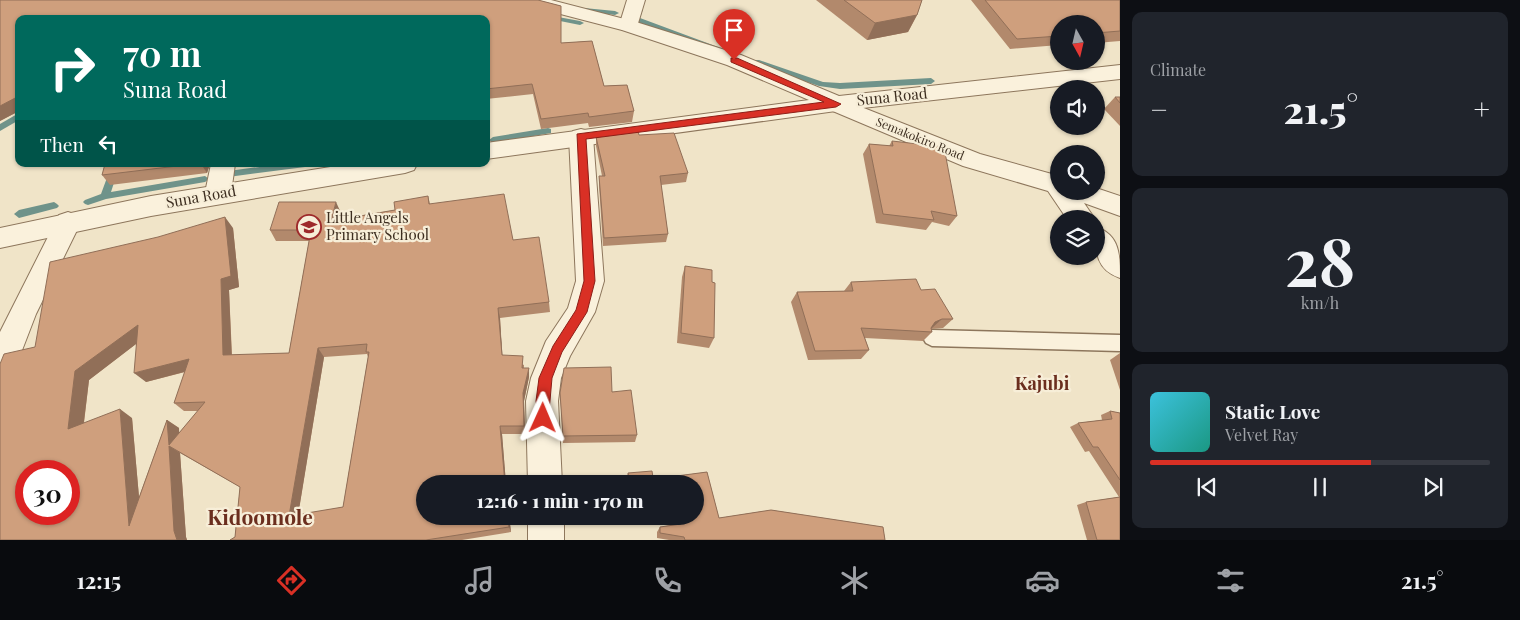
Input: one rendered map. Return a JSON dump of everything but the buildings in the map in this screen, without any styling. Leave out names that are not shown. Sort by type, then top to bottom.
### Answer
[{"type":"street","name":"Semakokiro Road","points":[[529,0],[629,26],[734,60],[960,155],[1050,185]]},
{"type":"street","points":[[629,26],[636,0]]},
{"type":"street","name":"Suna Road","points":[[490,150],[836,104],[1120,72]]},
{"type":"street","points":[[545,475],[542,401],[546,378],[557,350],[581,312],[590,281],[581,137]]},
{"type":"street","points":[[218,193],[222,167]]},
{"type":"street","name":"Suna Road","points":[[0,238],[68,222],[218,193],[386,167]]},
{"type":"street","name":"Semakokiro Road","points":[[1101,200],[1120,206]]},
{"type":"street","points":[[0,369],[22,314],[68,222]]},
{"type":"street","points":[[1105,248],[1120,267]]},
{"type":"street","points":[[546,525],[546,540]]},
{"type":"lane","points":[[932,338],[1120,343]]},
{"type":"waterway","points":[[639,9],[636,19],[714,47]]},
{"type":"waterway","points":[[584,10],[615,13]]},
{"type":"waterway","points":[[550,17],[580,23]]},
{"type":"waterway","points":[[756,62],[822,84],[840,86],[931,81]]},
{"type":"waterway","points":[[0,128],[15,119]]},
{"type":"waterway","points":[[493,140],[548,131]]},
{"type":"waterway","points":[[105,196],[115,167]]},
{"type":"waterway","points":[[228,174],[282,167]]},
{"type":"waterway","points":[[105,196],[205,179]]},
{"type":"waterway","points":[[88,202],[105,196]]},
{"type":"waterway","points":[[19,214],[54,206]]},
{"type":"place","name":"Little Angels Primary School","points":[[309,227]]},
{"type":"district","name":"Kajubi","points":[[1042,384]]},
{"type":"district","name":"Kidoomole","points":[[260,518]]},
{"type":"route","points":[[543,418],[542,401],[546,378],[557,350],[581,312],[590,281],[581,137],[836,104],[734,60]]}]
